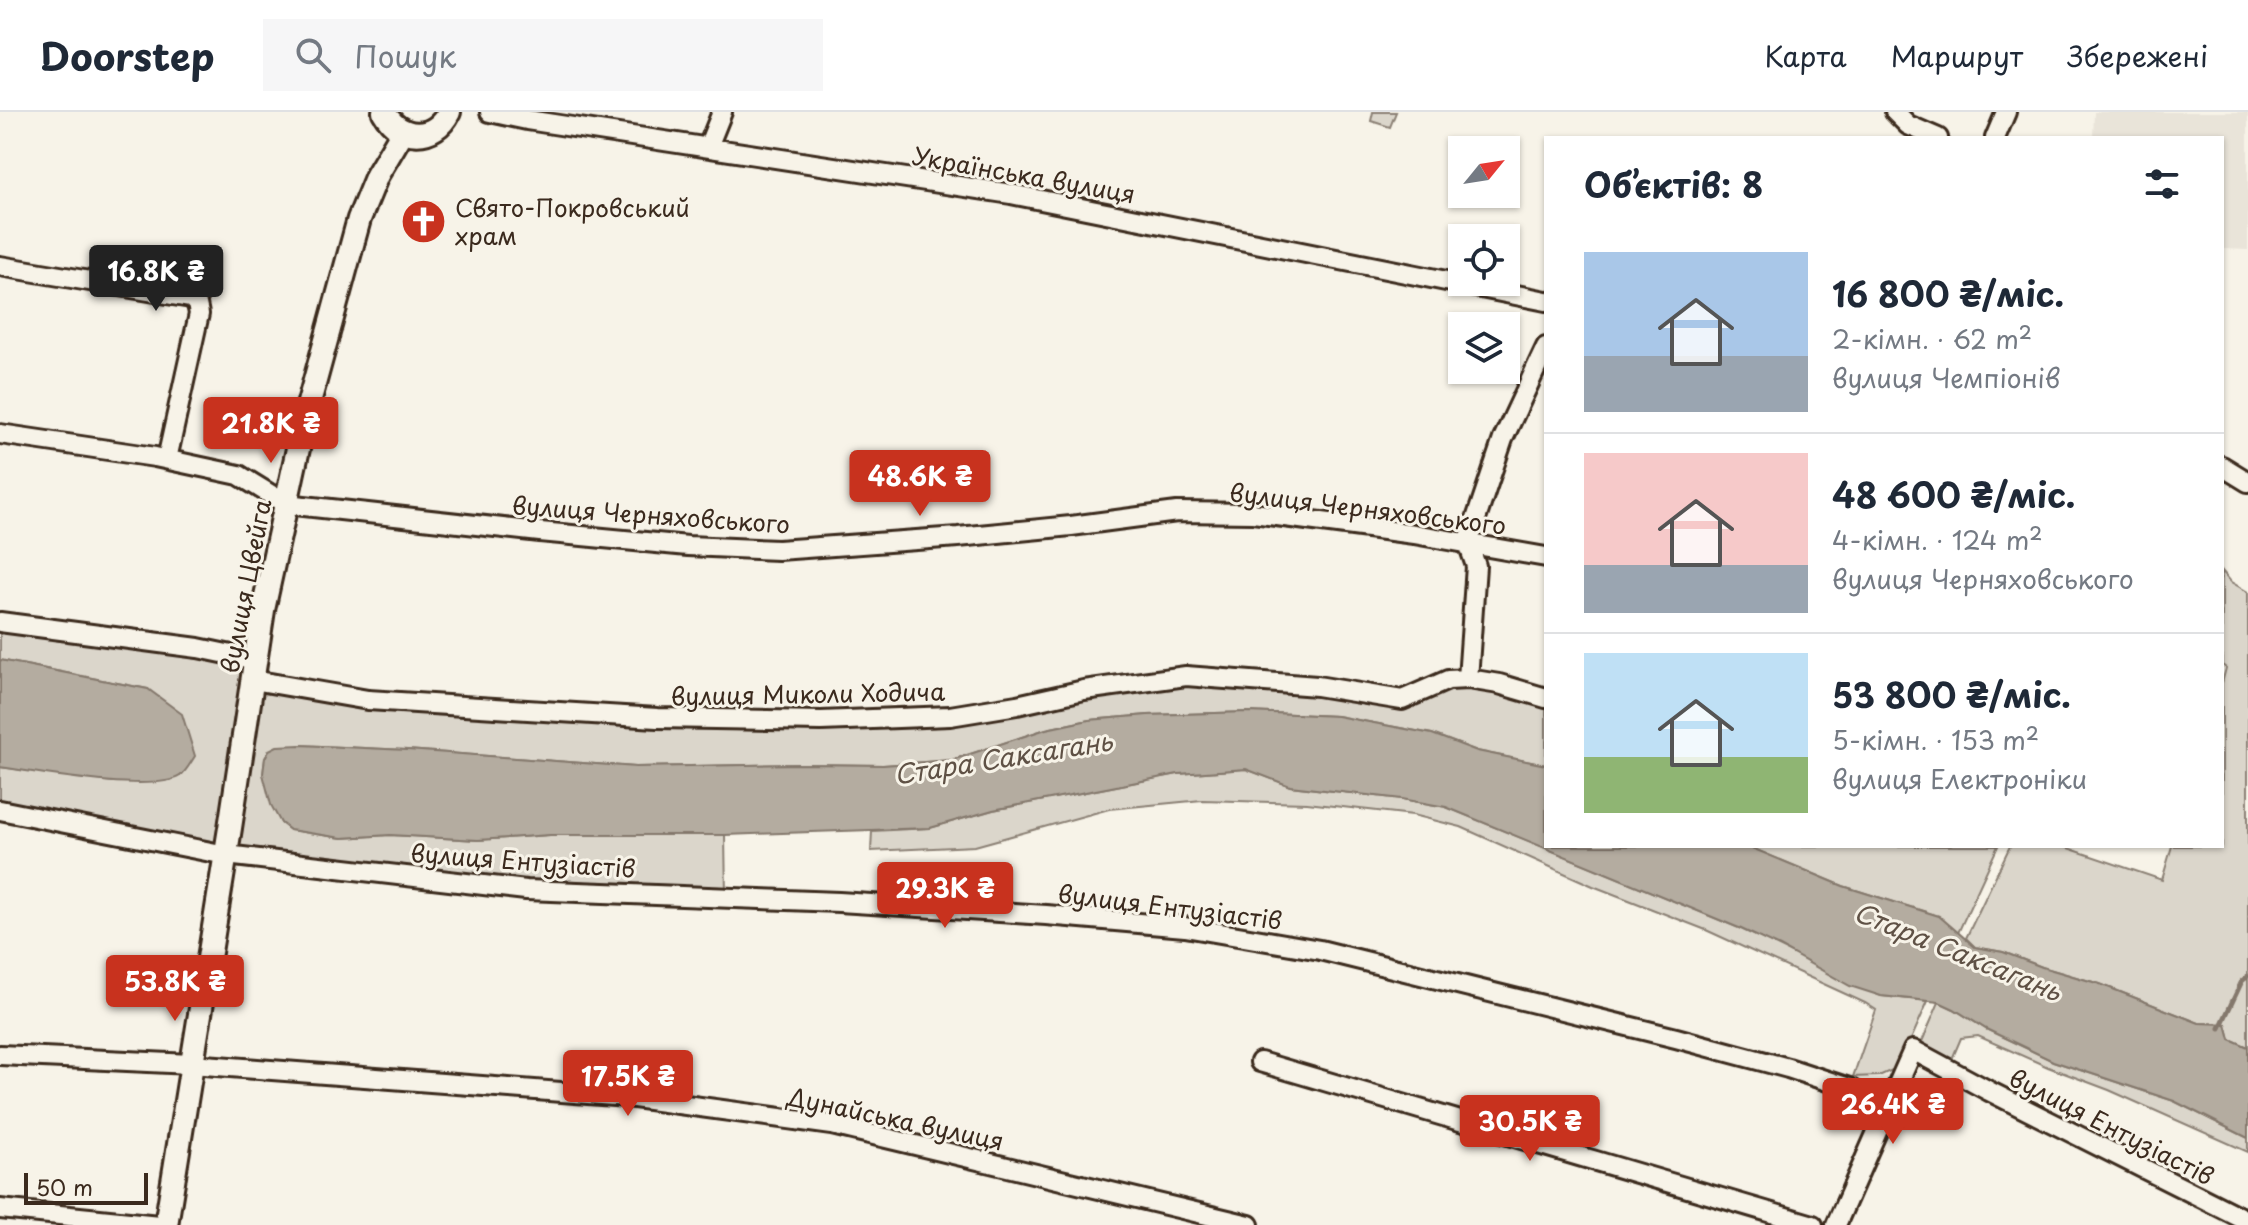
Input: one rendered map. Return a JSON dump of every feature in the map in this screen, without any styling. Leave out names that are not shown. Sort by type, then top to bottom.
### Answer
[{"type":"main road","points":[[384,112],[389,121],[403,131],[419,134],[434,130],[449,112]]},
{"type":"main road","name":"вулиця Цвейга","points":[[166,1225],[263,610],[304,421],[359,219],[377,175],[403,131]]},
{"type":"street","name":"Українська вулиця","points":[[490,112],[1026,197],[1544,301]]},
{"type":"street","points":[[708,147],[722,112]]},
{"type":"street","points":[[1895,112],[1903,122],[1933,136]]},
{"type":"street","points":[[1996,136],[2006,112]]},
{"type":"street","points":[[0,266],[191,298],[197,304],[199,314],[167,459]]},
{"type":"street","points":[[1468,679],[1476,566],[1468,543],[1503,439],[1544,351]]},
{"type":"street","name":"вулиця Черняховського","points":[[0,434],[167,459],[239,475],[286,504],[688,546],[778,550],[958,537],[1177,512],[1253,513],[1544,557]]},
{"type":"street","points":[[2224,467],[2248,482]]},
{"type":"street","name":"вулиця Миколи Ходича","points":[[0,622],[198,648],[255,670],[368,700],[657,718],[821,721],[950,716],[1084,690],[1186,676],[1317,686],[1402,700],[1448,680],[1468,679],[1499,684],[1544,697]]},
{"type":"street","name":"вулиця Ентузіастів","points":[[0,810],[226,855],[526,890],[839,902],[1185,927],[1320,950],[1676,1038],[1849,1088],[1886,1109],[1913,1050],[2248,1221]]},
{"type":"street","name":"Дунайська вулиця","points":[[0,1055],[191,1064],[627,1097],[832,1125],[1249,1225]]},
{"type":"street","points":[[1260,1062],[1813,1225]]},
{"type":"street","points":[[1836,1225],[1886,1109]]},
{"type":"street","points":[[0,1209],[159,1225]]},
{"type":"shaded area","points":[[1373,112],[1396,112],[1390,127],[1371,121]]},
{"type":"shaded area","points":[[2094,112],[2248,112],[2248,250],[2224,249],[2224,136],[2093,136]]},
{"type":"shaded area","points":[[2224,573],[2231,582],[2248,592],[2248,1047],[2230,1039],[2226,1024],[2199,1023],[2100,984],[2003,952],[1975,947],[1966,938],[2009,848],[2068,848],[2162,880],[2171,848],[2224,848]]},
{"type":"shaded area","points":[[0,622],[232,655],[254,680],[368,700],[657,718],[950,716],[1186,676],[1402,700],[1448,680],[1544,698],[1544,765],[1477,751],[1432,734],[1337,716],[1249,712],[1089,720],[1046,729],[952,760],[883,765],[636,767],[300,745],[265,758],[263,774],[281,823],[290,830],[342,838],[390,835],[478,840],[550,835],[725,835],[726,897],[526,890],[226,855],[0,810],[0,767],[112,782],[148,689],[0,660]]},
{"type":"shaded area","points":[[1246,769],[1290,786],[1446,807],[1739,928],[1881,996],[1928,1001],[1899,1067],[1879,1076],[1853,1077],[1876,1010],[1865,1003],[1706,930],[1593,886],[1461,827],[1413,815],[1307,803],[1202,800],[1109,809],[975,846],[871,851],[872,831],[930,828],[993,810],[1178,774]]},
{"type":"shaded area","points":[[1752,848],[1997,848],[1958,933],[1938,916],[1843,886]]},
{"type":"shaded area","points":[[1939,1002],[2053,1061],[2174,1101],[2248,1138],[2248,1152],[1978,1036],[1961,1038],[1950,1064],[1921,1044]]},
{"type":"water","points":[[0,660],[148,689],[182,714],[195,756],[180,776],[145,783],[93,780],[0,767]]},
{"type":"water","name":"Стара Саксагань","points":[[1249,712],[1337,716],[1432,734],[1477,751],[1544,765],[1544,847],[1446,807],[1290,786],[1246,769],[1178,774],[993,810],[930,828],[725,835],[550,835],[478,840],[390,835],[342,838],[290,830],[281,823],[271,805],[263,774],[269,750],[277,746],[300,745],[636,767],[883,765],[952,760],[1046,729],[1089,720]]},
{"type":"water","name":"Стара Саксагань","points":[[1545,848],[1752,848],[1843,886],[1939,916],[1975,947],[2003,952],[2100,984],[2199,1023],[2226,1024],[2230,1039],[2248,1047],[2248,1138],[2174,1101],[2053,1061],[1939,1002],[1881,996],[1850,986],[1739,928]]},
{"type":"waterway","points":[[2220,1028],[2242,981],[2248,976]]},
{"type":"place","name":"Свято-Покровський храм","points":[[424,221]]}]
